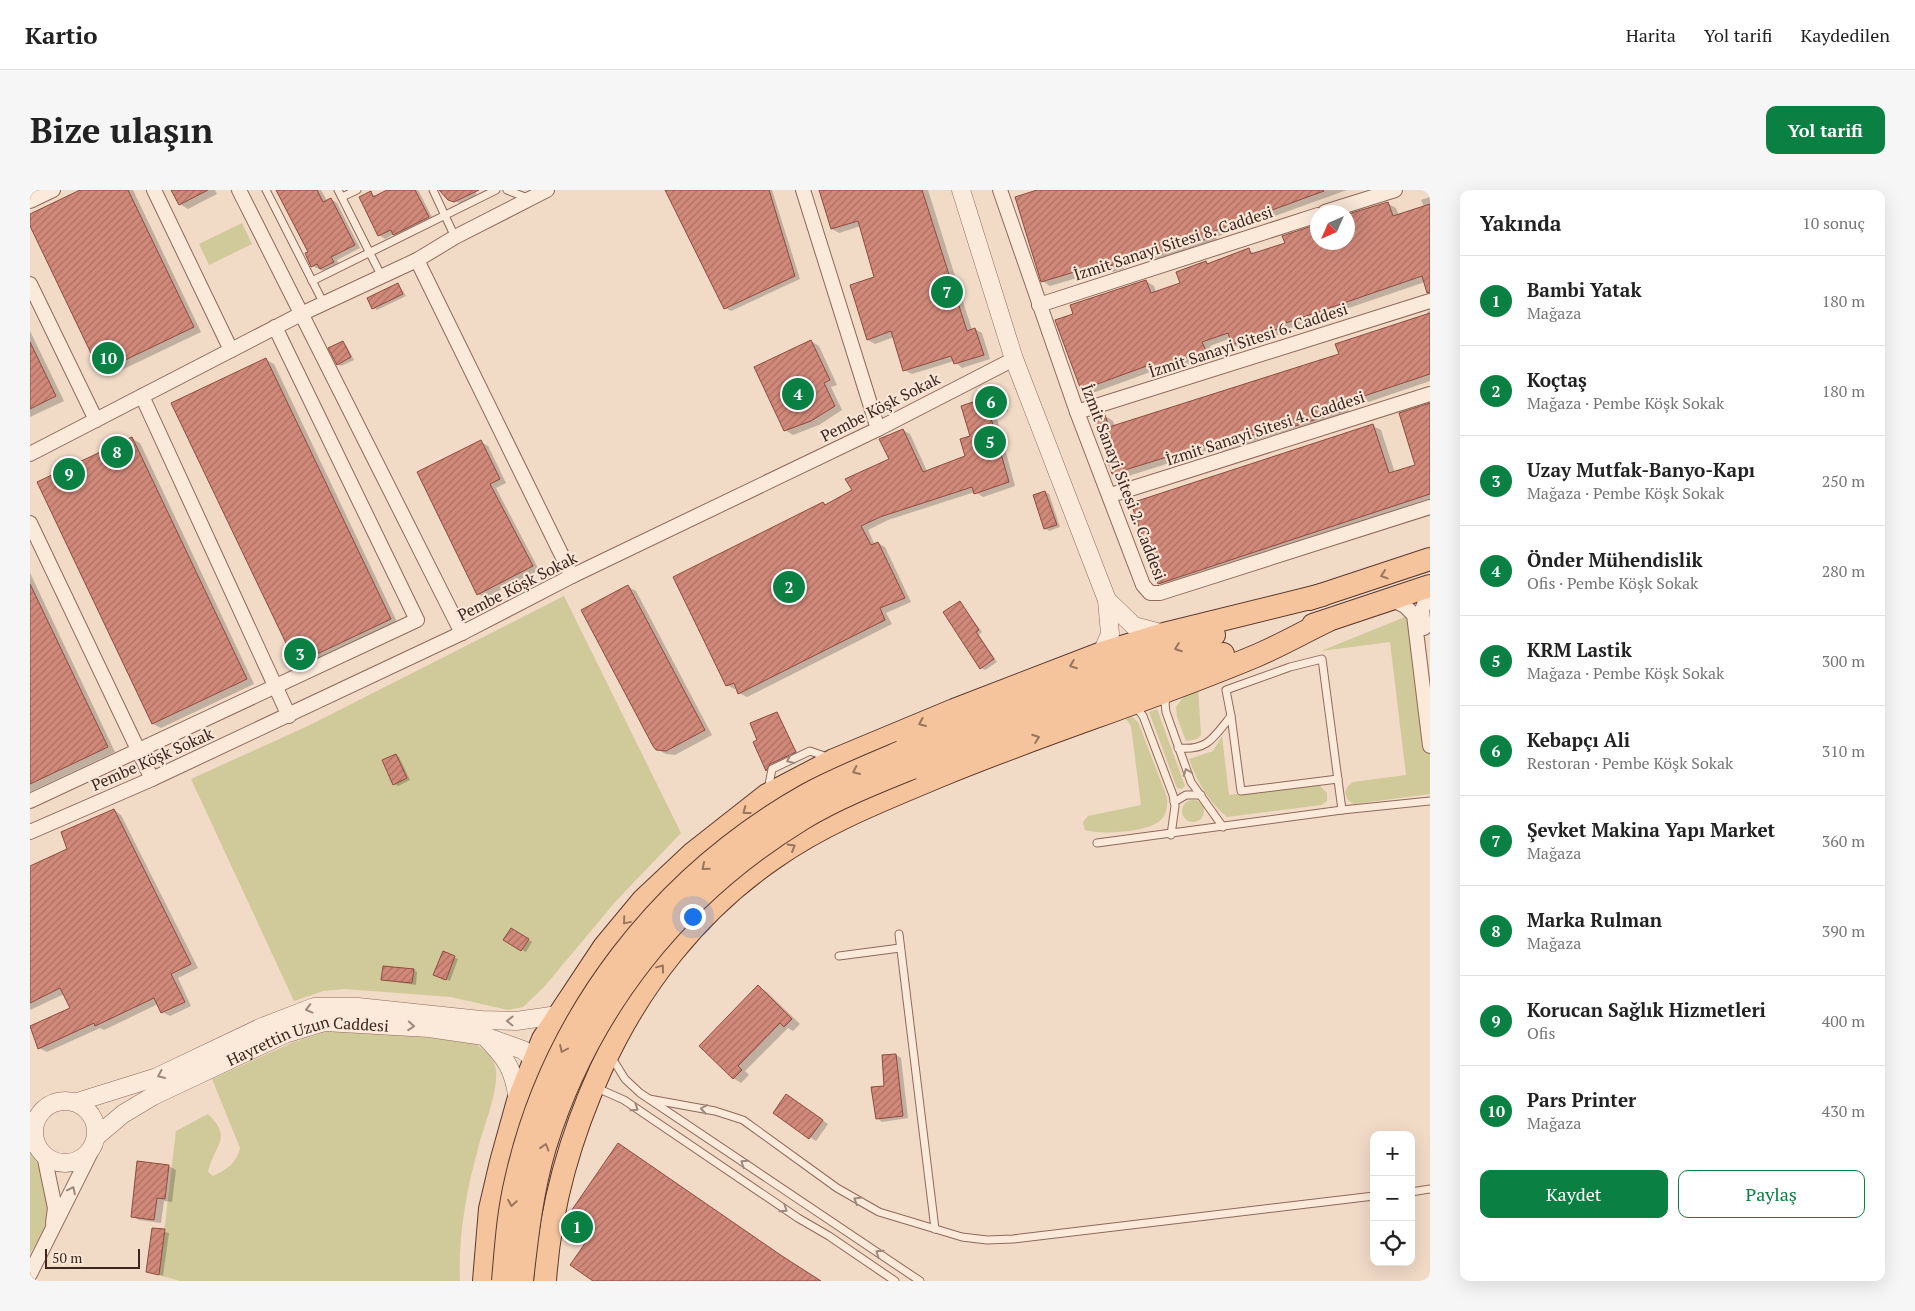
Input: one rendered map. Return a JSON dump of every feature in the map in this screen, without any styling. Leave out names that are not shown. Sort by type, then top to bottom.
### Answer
[{"type":"main road","points":[[545,1281],[547,1247],[555,1198],[592,1086],[609,1049],[641,994],[678,945],[721,900],[774,858],[832,823],[907,770],[1008,709],[1322,595],[1430,559]]},
{"type":"main road","points":[[522,1281],[533,1194],[545,1148],[564,1094],[583,1052],[610,1006],[651,948],[694,900],[747,856],[803,818],[862,789],[907,770],[1050,714],[1178,668],[1430,587]]},
{"type":"main road","points":[[484,1281],[490,1209],[518,1101],[543,1039],[604,947],[643,900],[692,854],[767,795],[834,760],[954,710],[1102,653],[1164,634],[1322,595]]},
{"type":"main road","points":[[503,1281],[506,1237],[516,1180],[542,1097],[570,1035],[592,995],[621,953],[651,917],[693,876],[760,824],[809,794],[860,768],[907,770],[1010,747],[1172,689],[1260,654],[1327,621]]},
{"type":"main road","points":[[604,947],[601,969],[611,986],[627,996],[641,994]]},
{"type":"main road","points":[[558,1015],[574,1013],[590,1021],[605,1037],[609,1049]]},
{"type":"main road","points":[[535,1060],[543,1072],[556,1083],[576,1088],[592,1086]]},
{"type":"main road","points":[[512,1125],[528,1115],[546,1115],[562,1126],[572,1142]]},
{"type":"street","points":[[30,201],[53,190]]},
{"type":"street","points":[[154,190],[231,350]]},
{"type":"street","points":[[239,190],[462,633]]},
{"type":"street","points":[[30,454],[275,327],[417,260],[528,194],[547,190]]},
{"type":"street","points":[[803,190],[878,429]]},
{"type":"street","points":[[961,190],[1014,359],[1108,600],[1110,634],[1102,653]]},
{"type":"street","name":"İzmit Sanayi Sitesi 2. Caddesi","points":[[1000,190],[1078,412],[1146,590],[1154,594],[1430,507]]},
{"type":"street","points":[[1347,205],[1395,190]]},
{"type":"street","name":"İzmit Sanayi Sitesi 8. Caddesi","points":[[1039,305],[1310,218]]},
{"type":"street","points":[[417,260],[572,576]]},
{"type":"street","points":[[30,284],[96,420]]},
{"type":"street","name":"İzmit Sanayi Sitesi 6. Caddesi","points":[[1078,412],[1430,301]]},
{"type":"street","points":[[30,801],[417,620],[275,327]]},
{"type":"street","name":"Pembe Köşk Sokak","points":[[30,832],[289,716],[462,633],[572,576],[878,429],[1014,359]]},
{"type":"street","name":"İzmit Sanayi Sitesi 4. Caddesi","points":[[1110,495],[1430,394]]},
{"type":"street","points":[[142,396],[289,716]]},
{"type":"street","points":[[30,522],[152,779]]},
{"type":"street","points":[[1430,587],[1422,610],[1430,681]]},
{"type":"street","points":[[1391,599],[1405,606],[1414,615],[1430,746]]},
{"type":"street","points":[[1108,600],[1134,626],[1146,631],[1164,634]]},
{"type":"street","points":[[30,1105],[77,1102],[157,1077],[262,1027],[314,1007],[358,1007],[481,1020],[516,1021],[558,1015]]},
{"type":"street","name":"Hayrettin Uzun Caddesi","points":[[95,1141],[124,1114],[153,1096],[308,1025],[325,1022],[345,1022],[429,1028],[484,1036],[523,1050],[535,1060]]},
{"type":"street","points":[[484,1036],[510,1066],[515,1079],[518,1101]]},
{"type":"street","points":[[30,1274],[95,1141],[92,1116],[86,1108],[77,1102]]},
{"type":"street","points":[[50,1104],[39,1113],[34,1123],[36,1146],[55,1208],[51,1233]]},
{"type":"street","points":[[36,1146],[58,1163],[69,1164],[88,1155],[95,1141]]},
{"type":"lane","points":[[266,190],[324,304]]},
{"type":"lane","points":[[338,190],[382,277]]},
{"type":"lane","points":[[342,198],[357,190]]},
{"type":"lane","points":[[433,190],[455,237]]},
{"type":"lane","points":[[312,281],[370,254],[496,190]]},
{"type":"lane","points":[[507,190],[528,194]]},
{"type":"lane","points":[[1338,779],[1241,791],[1226,690],[1290,666],[1322,659],[1338,779],[1342,810]]},
{"type":"lane","points":[[1172,689],[1165,703],[1178,748],[1192,782],[1223,827]]},
{"type":"lane","points":[[1131,703],[1143,716],[1174,802],[1171,835]]},
{"type":"lane","points":[[1178,748],[1202,747],[1210,742],[1231,716]]},
{"type":"lane","points":[[986,766],[1010,747]]},
{"type":"lane","points":[[907,770],[938,787]]},
{"type":"lane","points":[[1174,802],[1186,795],[1200,795]]},
{"type":"lane","points":[[1097,843],[1154,835],[1171,835],[1342,810],[1430,801]]},
{"type":"lane","points":[[899,934],[936,1229]]},
{"type":"lane","points":[[839,956],[900,948]]},
{"type":"lane","points":[[609,1049],[617,1070],[624,1080],[649,1099],[920,1281]]},
{"type":"lane","points":[[592,1086],[624,1100],[895,1281]]},
{"type":"lane","points":[[649,1099],[715,1111],[743,1120],[860,1202],[901,1220],[974,1239],[1013,1239],[1370,1196]]},
{"type":"lane","points":[[1415,1192],[1430,1190]]},
{"type":"shaded area","points":[[242,223],[252,244],[209,265],[199,244]]},
{"type":"shaded area","points":[[564,596],[681,833],[616,901],[544,987],[523,1007],[508,1010],[451,997],[345,989],[323,991],[294,1001],[191,779],[310,725]]},
{"type":"shaded area","points":[[1422,610],[1430,681],[1430,794],[1354,804],[1348,800],[1345,793],[1348,786],[1353,782],[1406,775],[1390,642],[1321,651]]},
{"type":"shaded area","points":[[1198,687],[1201,735],[1197,739],[1186,741],[1177,717],[1176,707],[1185,695]]},
{"type":"shaded area","points":[[1157,709],[1185,786],[1182,789],[1177,788],[1149,712]]},
{"type":"shaded area","points":[[1132,717],[1138,722],[1167,797],[1165,813],[1159,822],[1149,827],[1131,831],[1092,832],[1085,830],[1083,822],[1088,816],[1141,805],[1131,726],[1126,719]]},
{"type":"shaded area","points":[[1222,736],[1229,795],[1318,784],[1327,793],[1327,801],[1322,805],[1227,817],[1214,805],[1204,791],[1189,759],[1213,751]]},
{"type":"shaded area","points":[[1193,800],[1201,803],[1204,811],[1201,819],[1193,822],[1185,819],[1182,811],[1185,803]]},
{"type":"shaded area","points":[[335,1029],[473,1042],[491,1058],[495,1066],[495,1089],[480,1140],[464,1215],[460,1248],[460,1281],[180,1281],[159,1275],[176,1131],[208,1114],[215,1122],[221,1136],[208,1172],[213,1176],[230,1165],[239,1153],[240,1148],[212,1079],[294,1042]]},
{"type":"shaded area","points":[[30,1151],[43,1177],[48,1207],[44,1230],[30,1254]]},
{"type":"building","points":[[80,190],[128,190],[194,327],[100,372],[30,226],[30,214]]},
{"type":"building","points":[[171,190],[208,190],[179,205]]},
{"type":"building","points":[[276,190],[317,190],[323,202],[331,198],[355,245],[331,257],[334,262],[320,269],[317,264],[311,267],[305,253],[308,252]]},
{"type":"building","points":[[387,190],[415,190],[429,217],[393,235],[391,230],[378,236],[359,197],[371,191],[373,197]]},
{"type":"building","points":[[439,190],[479,190],[454,202],[448,200]]},
{"type":"building","points":[[665,190],[769,190],[795,276],[724,309]]},
{"type":"building","points":[[819,190],[922,190],[967,331],[975,328],[984,355],[954,364],[951,356],[903,371],[891,331],[867,340],[850,285],[874,277],[858,221],[831,229]]},
{"type":"building","points":[[1037,190],[1324,191],[1209,233],[1210,238],[1148,255],[1146,250],[1115,259],[1116,264],[1103,268],[1101,264],[1041,282],[1015,197]]},
{"type":"building","points":[[1388,202],[1393,216],[1430,204],[1430,292],[1427,293],[1422,276],[1277,326],[1278,329],[1232,345],[1228,333],[1202,342],[1206,351],[1154,370],[1152,364],[1081,390],[1055,320],[1073,314],[1070,305],[1146,280],[1151,293],[1180,283],[1176,272],[1206,261],[1207,264],[1249,248],[1251,254],[1285,243],[1282,236],[1310,227],[1310,250],[1355,250],[1355,212]]},
{"type":"building","points":[[398,283],[403,294],[372,309],[367,298]]},
{"type":"building","points":[[1430,313],[1430,374],[1340,404],[1342,411],[1295,426],[1294,422],[1214,447],[1212,443],[1112,474],[1094,418],[1105,415],[1109,427],[1339,354],[1335,344]]},
{"type":"building","points":[[811,340],[830,380],[824,383],[835,406],[811,421],[784,431],[754,367]]},
{"type":"building","points":[[343,341],[351,357],[337,365],[328,348]]},
{"type":"building","points":[[30,342],[56,396],[30,409]]},
{"type":"building","points":[[266,358],[391,619],[296,664],[171,403]]},
{"type":"building","points":[[997,394],[1001,407],[989,411],[1009,482],[974,494],[972,487],[880,517],[861,526],[871,545],[878,542],[905,598],[880,608],[885,620],[738,694],[734,683],[726,686],[673,577],[823,502],[825,505],[852,490],[845,479],[889,459],[879,439],[903,429],[923,472],[965,456],[960,439],[970,436],[961,406]]},
{"type":"building","points":[[1430,403],[1430,494],[1158,584],[1131,503],[1373,424],[1389,473],[1415,465],[1399,413]]},
{"type":"building","points":[[132,437],[247,679],[152,724],[37,482]]},
{"type":"building","points":[[481,440],[500,479],[490,484],[533,566],[477,595],[417,472]]},
{"type":"building","points":[[1045,491],[1057,525],[1044,529],[1033,495]]},
{"type":"building","points":[[30,584],[108,747],[30,784]]},
{"type":"building","points":[[628,585],[705,730],[666,751],[656,750],[653,746],[581,610]]},
{"type":"building","points":[[960,601],[979,630],[976,632],[994,659],[980,669],[943,612]]},
{"type":"building","points":[[777,712],[796,752],[770,764],[766,771],[753,742],[757,740],[750,723]]},
{"type":"building","points":[[396,754],[407,778],[393,785],[382,760]]},
{"type":"building","points":[[114,809],[191,964],[171,974],[185,1002],[161,1013],[154,998],[95,1026],[94,1023],[38,1049],[30,1026],[70,1008],[60,988],[30,1003],[30,866],[67,849],[61,832]]},
{"type":"building","points":[[511,928],[529,939],[521,951],[503,940]]},
{"type":"building","points":[[443,951],[455,956],[446,980],[433,975]]},
{"type":"building","points":[[383,966],[414,969],[412,983],[381,980]]},
{"type":"building","points":[[758,985],[792,1019],[784,1027],[780,1023],[738,1066],[742,1070],[733,1079],[699,1046]]},
{"type":"building","points":[[896,1054],[903,1116],[876,1119],[871,1087],[884,1086],[882,1055]]},
{"type":"building","points":[[786,1094],[823,1120],[809,1139],[773,1113]]},
{"type":"building","points":[[618,1143],[821,1281],[593,1281],[570,1265],[586,1242],[565,1227],[567,1217]]},
{"type":"building","points":[[137,1161],[169,1165],[165,1199],[157,1198],[154,1220],[131,1217]]},
{"type":"building","points":[[152,1228],[165,1229],[159,1275],[146,1272]]},
{"type":"place","name":"Şevket Makina Yapı Market","points":[[947,292]]},
{"type":"place","name":"Pars Printer","points":[[108,358]]},
{"type":"place","name":"Önder Mühendislik","points":[[798,394]]},
{"type":"place","name":"Kebapçı Ali","points":[[991,402]]},
{"type":"place","name":"KRM Lastik","points":[[990,442]]},
{"type":"place","name":"Marka Rulman","points":[[117,452]]},
{"type":"place","name":"Korucan Sağlık Hizmetleri","points":[[69,474]]},
{"type":"place","name":"Koçtaş","points":[[789,587]]},
{"type":"place","name":"Uzay Mutfak-Banyo-Kapı","points":[[300,654]]},
{"type":"place","name":"Bambi Yatak","points":[[577,1227]]}]
